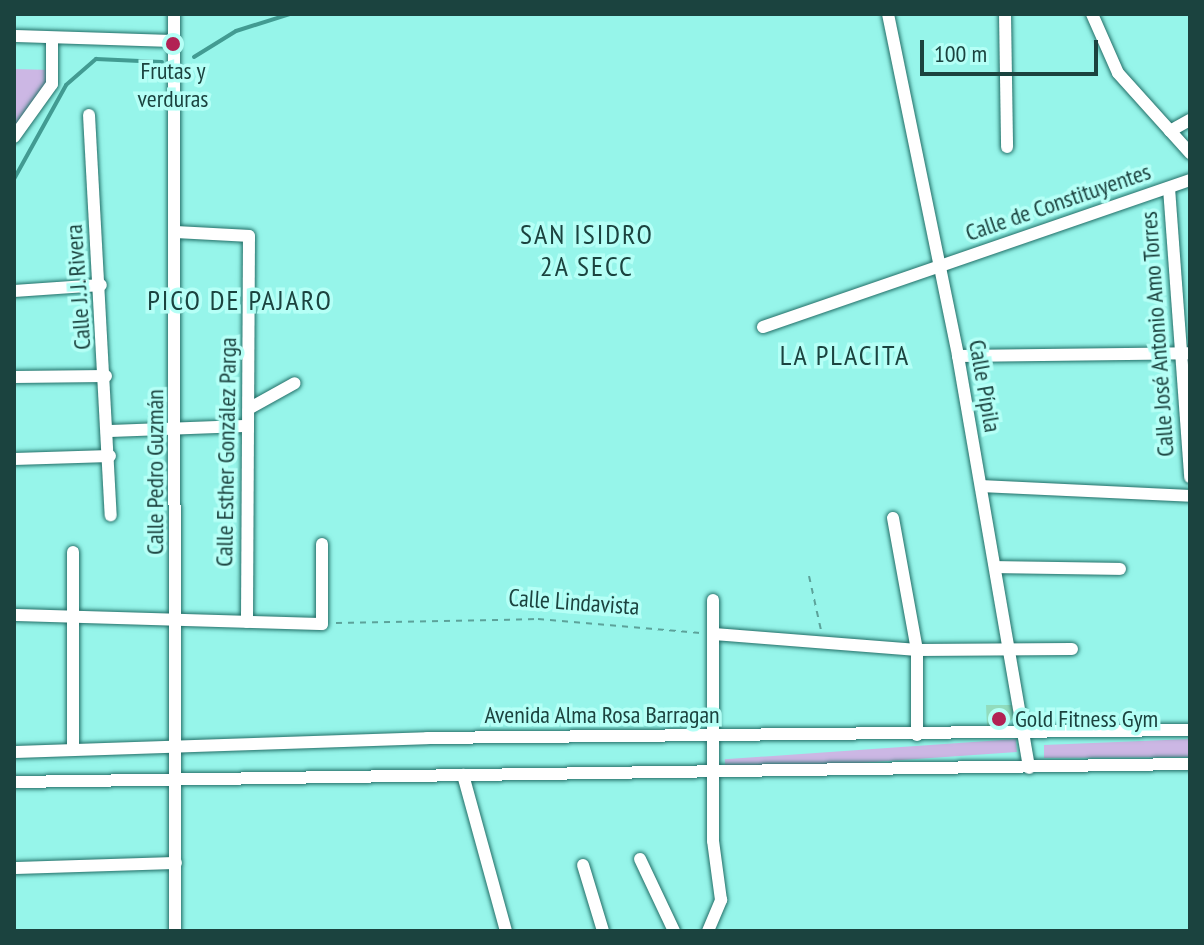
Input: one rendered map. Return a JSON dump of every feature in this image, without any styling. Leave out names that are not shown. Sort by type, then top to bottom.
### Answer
[{"type":"street","name":"Calle Pedro Guzmán","points":[[174,14],[178,747],[175,931]]},
{"type":"street","name":"Calle Pípila","points":[[888,14],[958,356],[1027,735],[1029,768]]},
{"type":"street","points":[[1005,14],[1007,147]]},
{"type":"street","points":[[1092,14],[1118,73],[1190,153]]},
{"type":"street","points":[[14,36],[174,41]]},
{"type":"street","points":[[14,137],[52,84],[52,38]]},
{"type":"street","name":"Calle J. J. Rivera","points":[[89,115],[110,431],[111,515]]},
{"type":"street","points":[[1170,131],[1190,120]]},
{"type":"street","name":"Calle de Constituyentes","points":[[763,327],[1190,180]]},
{"type":"street","name":"Calle José Antonio Amo Torres","points":[[1169,188],[1186,353],[1190,477]]},
{"type":"street","name":"Calle Esther González Parga","points":[[177,232],[249,236],[250,408],[244,426],[247,622]]},
{"type":"street","points":[[14,291],[101,285]]},
{"type":"street","points":[[958,356],[1186,353]]},
{"type":"street","points":[[14,377],[106,376]]},
{"type":"street","points":[[250,408],[295,383]]},
{"type":"street","points":[[110,431],[244,426]]},
{"type":"street","points":[[14,459],[110,456]]},
{"type":"street","points":[[981,486],[1190,496]]},
{"type":"street","points":[[893,518],[917,650],[917,735]]},
{"type":"street","points":[[14,615],[322,624],[322,544]]},
{"type":"street","points":[[73,552],[73,750]]},
{"type":"street","points":[[996,567],[1120,569]]},
{"type":"street","points":[[708,931],[721,900],[713,841],[717,736],[713,600]]},
{"type":"street","points":[[714,634],[917,650],[1072,649]]},
{"type":"street","name":"Avenida Alma Rosa Barragan","points":[[14,752],[717,736],[1027,735],[1190,730]]},
{"type":"street","points":[[14,782],[1190,764]]},
{"type":"street","points":[[463,775],[506,931]]},
{"type":"street","points":[[640,859],[674,931]]},
{"type":"street","points":[[14,868],[176,863]]},
{"type":"street","points":[[583,865],[603,931]]},
{"type":"path","points":[[809,576],[824,643]]},
{"type":"path","name":"Calle Lindavista","points":[[322,624],[538,619],[714,634]]},
{"type":"shaded area","points":[[14,69],[52,70],[52,84],[14,137]]},
{"type":"shaded area","points":[[1016,739],[1017,752],[726,772],[725,759]]},
{"type":"shaded area","points":[[1190,739],[1190,757],[1044,758],[1044,745]]},
{"type":"building","name":"Gold Fitness Gym","points":[[986,705],[1017,705],[1019,712],[1005,726],[987,726]]},
{"type":"waterway","points":[[194,57],[236,31],[290,14]]},
{"type":"waterway","points":[[14,179],[66,85],[96,59],[162,62]]},
{"type":"place","name":"Frutas y verduras","points":[[173,44]]},
{"type":"place","name":"Gold Fitness Gym","points":[[999,719]]},
{"type":"district","name":"SAN ISIDRO 2A SECC","points":[[587,250]]},
{"type":"district","name":"PICO DE PAJARO","points":[[240,300]]},
{"type":"district","name":"LA PLACITA","points":[[845,355]]}]
